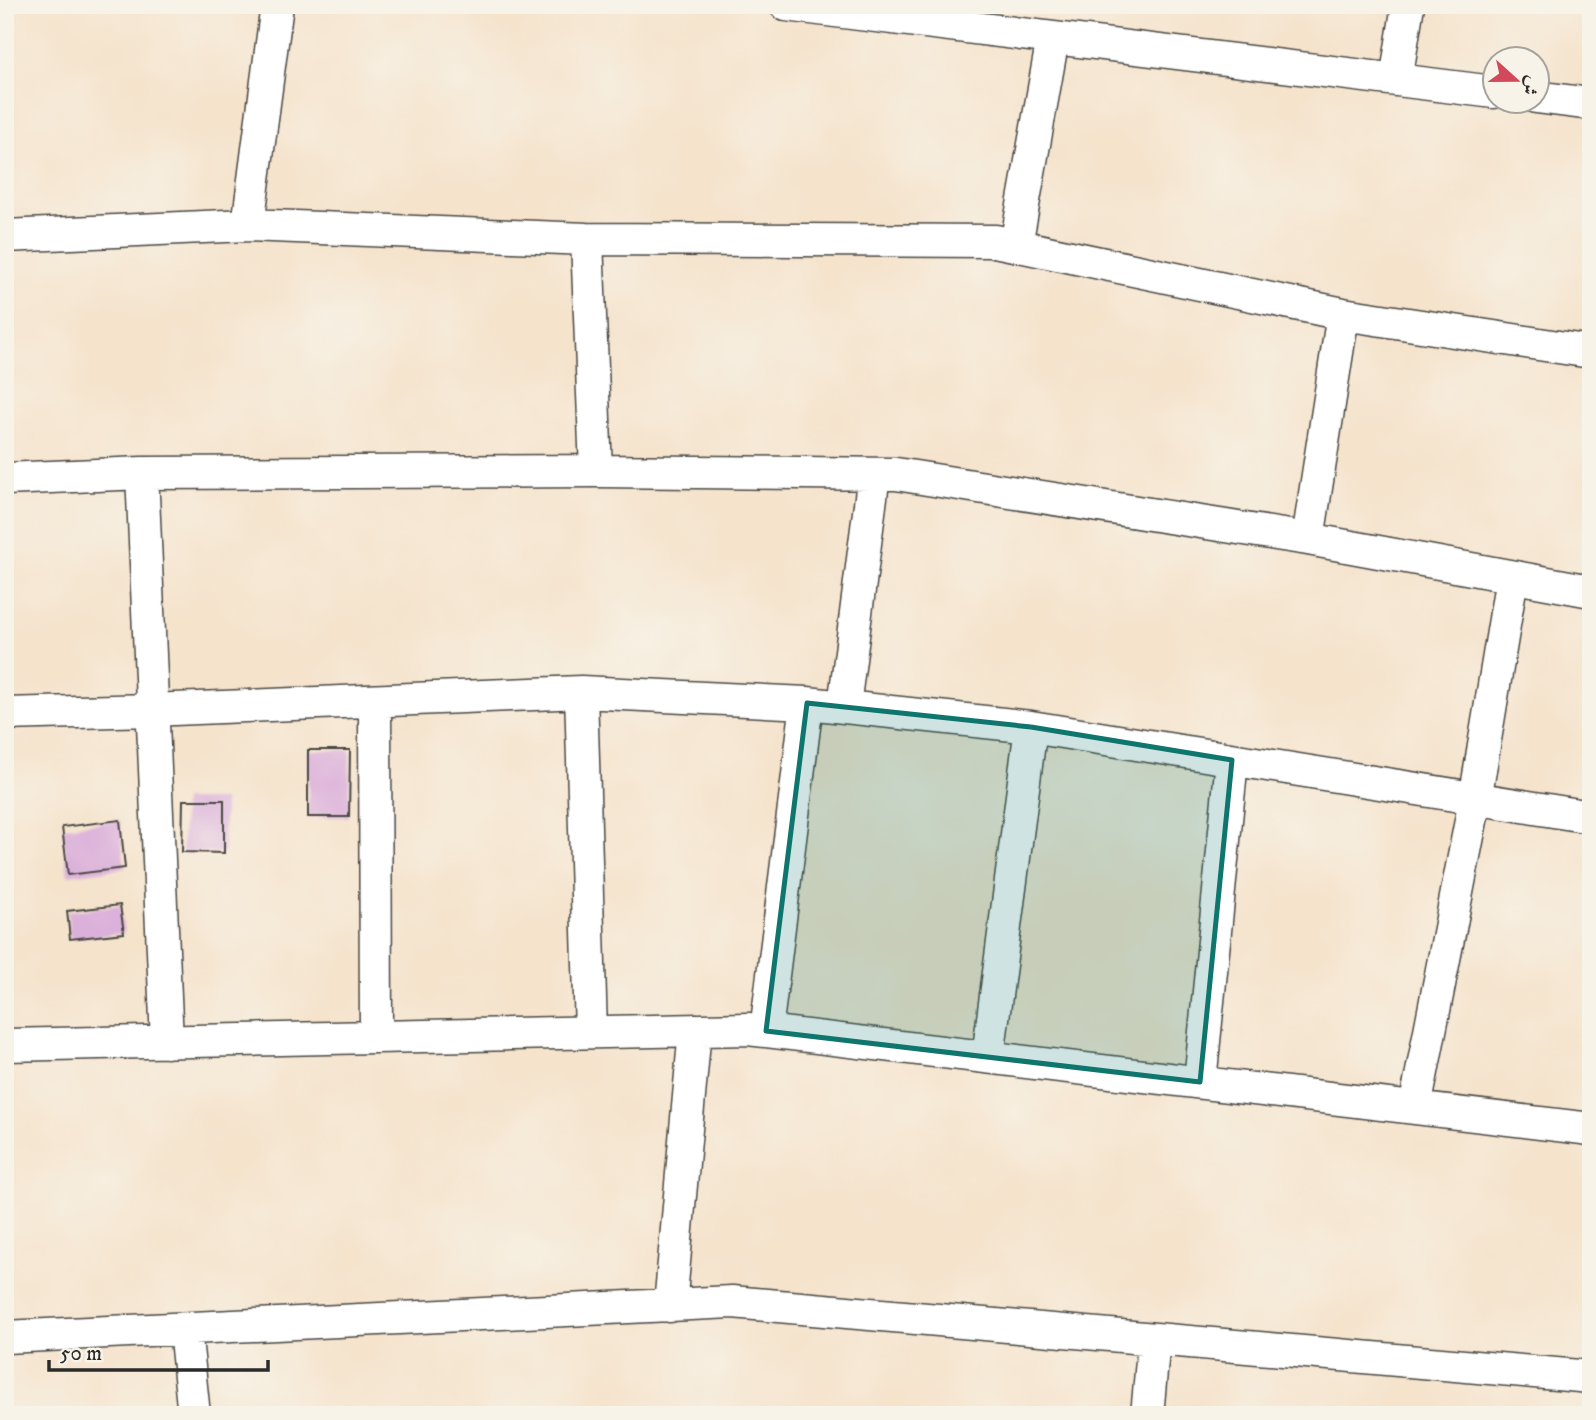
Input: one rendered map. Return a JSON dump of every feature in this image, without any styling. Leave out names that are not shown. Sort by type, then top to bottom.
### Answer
[{"type":"street","points":[[248,225],[277,5]]},
{"type":"street","points":[[1396,80],[1408,5]]},
{"type":"street","points":[[801,6],[1480,90]]},
{"type":"street","points":[[1016,245],[1053,38]]},
{"type":"street","points":[[1550,99],[1591,104]]},
{"type":"street","points":[[5,236],[248,225],[587,239],[995,241],[1343,314],[1591,352]]},
{"type":"street","points":[[587,239],[596,471]]},
{"type":"street","points":[[1308,539],[1343,314]]},
{"type":"street","points":[[5,479],[142,473],[596,471],[896,474],[1308,539],[1591,591]]},
{"type":"street","points":[[142,473],[150,710],[167,1042]]},
{"type":"street","points":[[844,706],[874,474]]},
{"type":"street","points":[[1415,1108],[1475,800],[1512,577]]},
{"type":"street","points":[[5,714],[581,691],[807,703],[1031,727],[1591,817]]},
{"type":"street","points":[[581,691],[592,1032]]},
{"type":"street","points":[[375,701],[376,1037]]},
{"type":"street","points":[[766,1031],[807,703]]},
{"type":"street","points":[[988,1057],[1031,727]]},
{"type":"street","points":[[1199,1082],[1232,760]]},
{"type":"street","points":[[5,1045],[748,1029],[1591,1129]]},
{"type":"street","points":[[670,1306],[695,1030]]},
{"type":"street","points":[[5,1337],[732,1303],[1591,1377]]},
{"type":"street","points":[[185,1329],[194,1415]]},
{"type":"street","points":[[1147,1415],[1154,1339]]},
{"type":"highlighted area","points":[[807,703],[1031,727],[1232,760],[1200,1082],[766,1031]]},
{"type":"building","points":[[308,750],[350,750],[349,817],[308,817]]},
{"type":"building","points":[[183,800],[224,800],[224,853],[182,852]]},
{"type":"building","points":[[120,820],[125,868],[68,875],[62,827]]},
{"type":"building","points":[[120,905],[124,933],[70,939],[67,911]]}]
